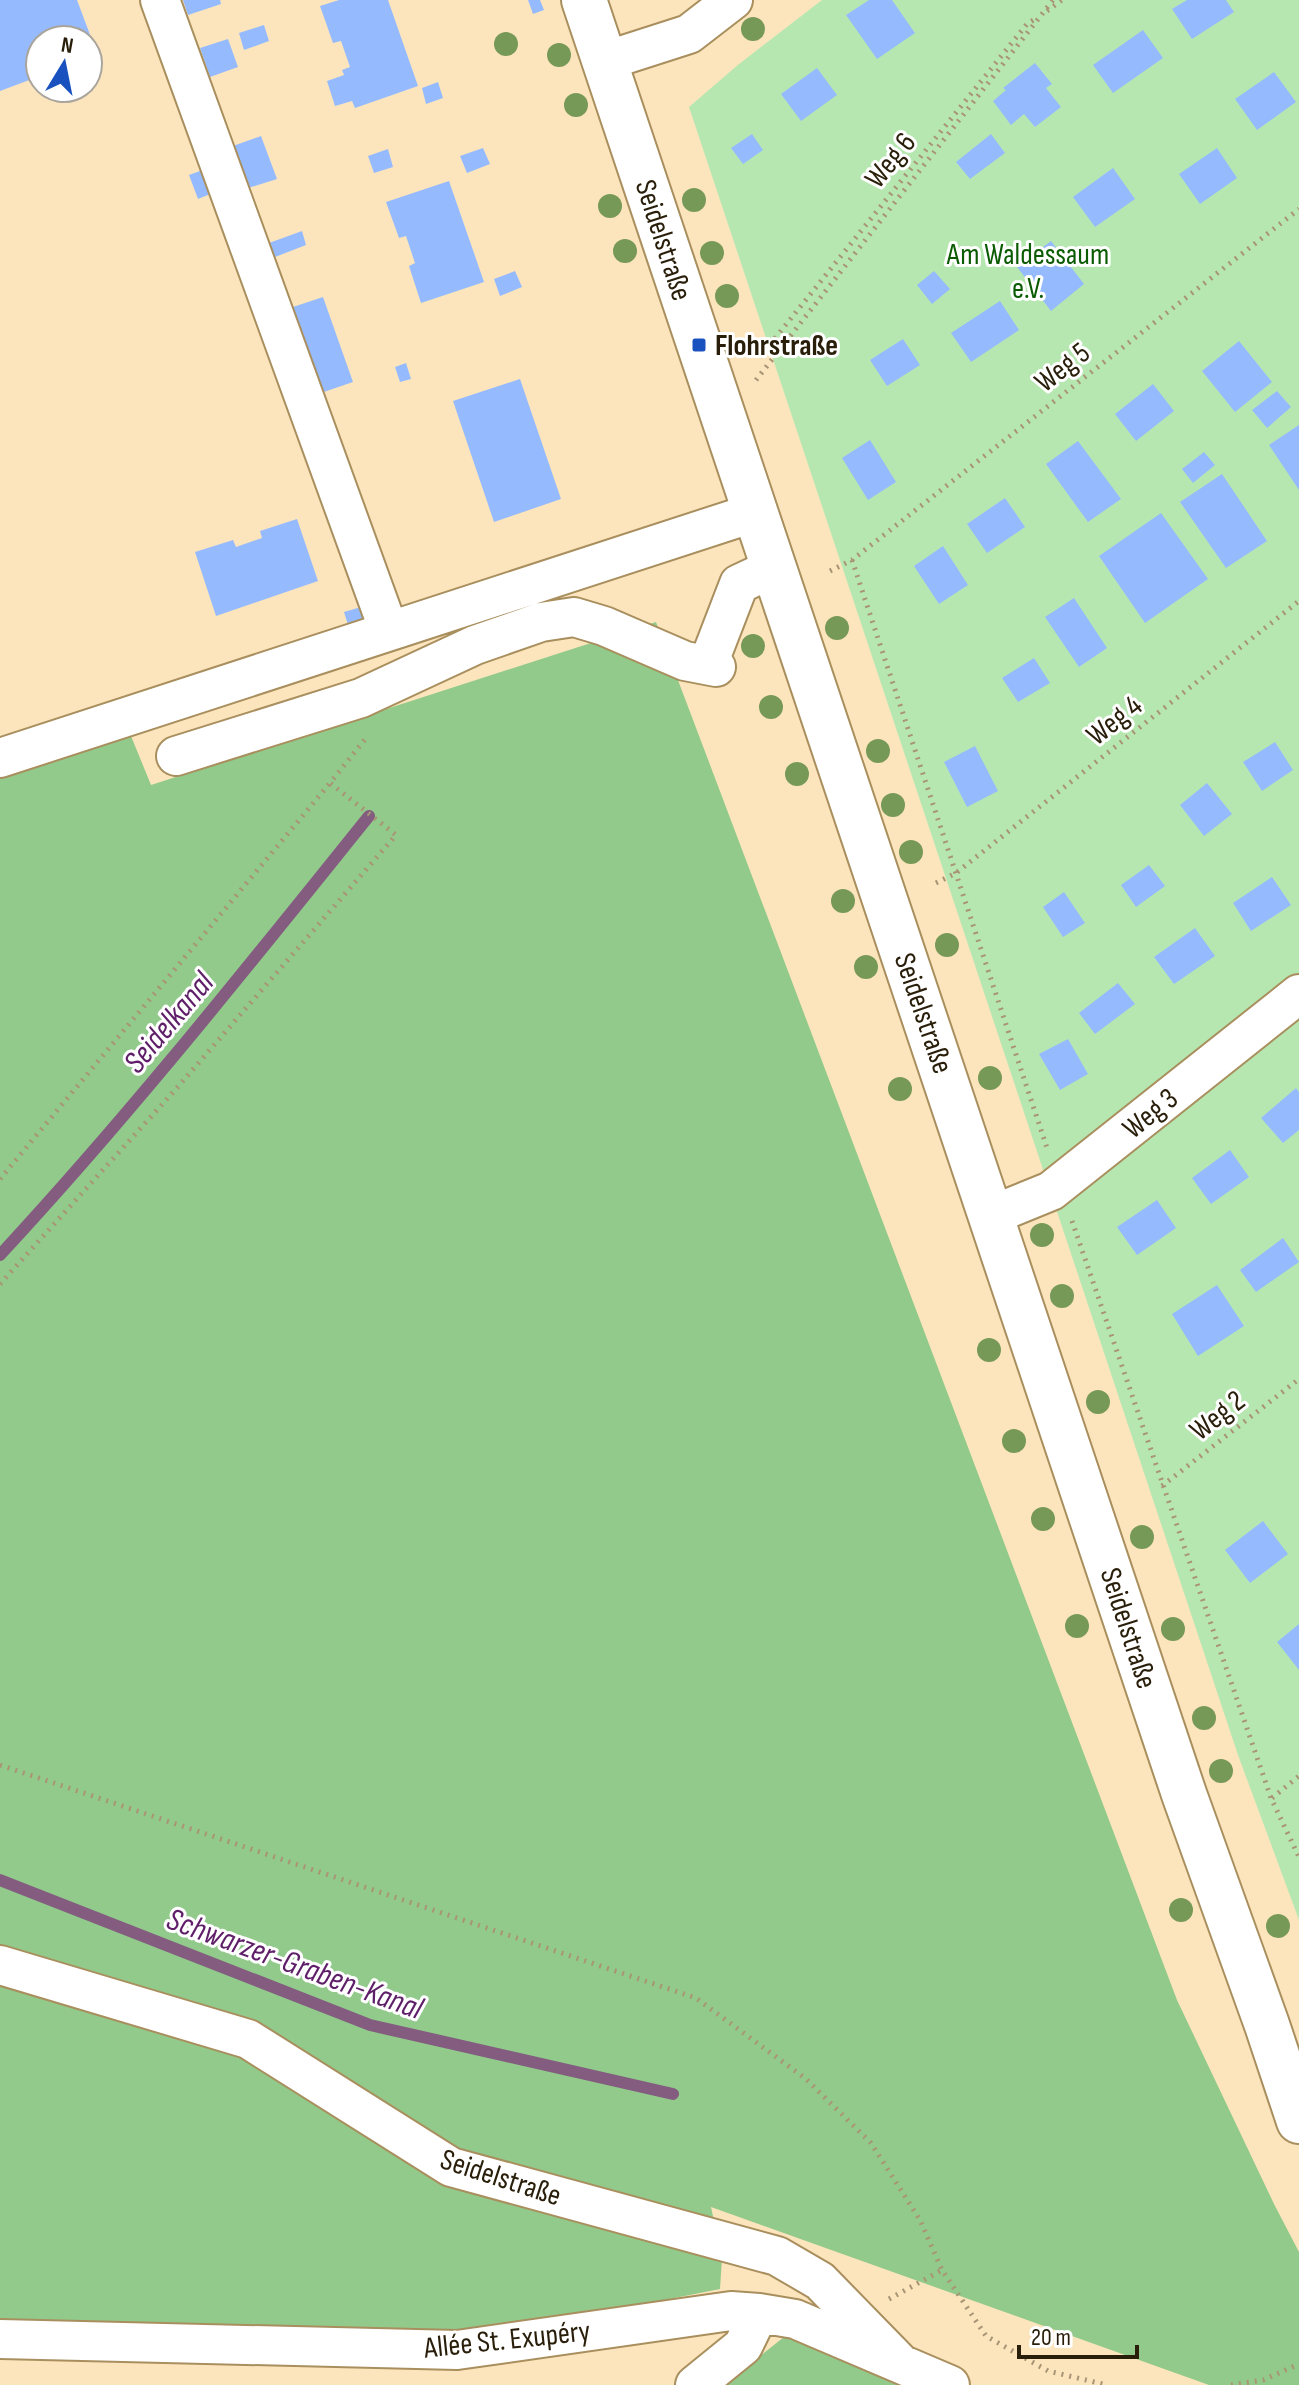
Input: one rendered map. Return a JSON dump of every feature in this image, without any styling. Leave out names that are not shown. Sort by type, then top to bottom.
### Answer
[{"type":"main road","name":"Seidelstraße","points":[[584,0],[1184,1794],[1299,2121]]},
{"type":"main road","name":"Seidelstraße","points":[[1267,2025],[1299,2073]]},
{"type":"street","points":[[160,0],[389,631]]},
{"type":"street","points":[[605,61],[689,34],[733,0]]},
{"type":"street","points":[[0,758],[756,512]]},
{"type":"street","points":[[176,756],[361,698],[475,645],[541,622],[574,617],[604,626],[685,661],[714,660],[739,584],[773,568]]},
{"type":"street","name":"Weg 3","points":[[992,1215],[1051,1191],[1299,994]]},
{"type":"street","name":"Seidelstraße","points":[[0,1965],[248,2039],[451,2167],[777,2256],[820,2281],[901,2364]]},
{"type":"street","name":"Allée St. Exupéry","points":[[0,2339],[457,2350],[731,2311],[795,2319],[950,2385]]},
{"type":"street","points":[[695,2385],[743,2346],[759,2313]]},
{"type":"path","points":[[727,428],[757,378],[1053,0]]},
{"type":"path","name":"Weg 6","points":[[760,357],[1027,24],[1062,0]]},
{"type":"path","name":"Weg 5","points":[[830,571],[852,560],[1299,209]]},
{"type":"path","name":"Weg 4","points":[[936,883],[956,873],[1299,601]]},
{"type":"path","points":[[0,1179],[374,727],[387,685]]},
{"type":"path","points":[[0,1284],[176,1089],[396,835],[330,783]]},
{"type":"path","name":"Weg 2","points":[[1162,1486],[1299,1379]]},
{"type":"path","points":[[0,1765],[696,1998],[806,2079],[871,2143],[920,2220],[942,2270],[986,2336],[1048,2371],[1107,2385]]},
{"type":"path","points":[[1271,1798],[1299,1776]]},
{"type":"path","points":[[857,2317],[942,2270]]},
{"type":"path","points":[[1231,2385],[1263,2380],[1299,2364]]},
{"type":"green space","name":"Am Waldessaum e.V.","points":[[822,0],[1299,0],[1299,1920],[1238,1755],[689,107]]},
{"type":"green space","points":[[656,622],[1177,2000],[1299,2252],[1299,2385],[1209,2385],[711,2207],[722,2258],[720,2289],[558,2321],[482,2332],[0,2322],[0,778],[131,736],[151,785]]},
{"type":"green space","points":[[789,2333],[912,2385],[724,2385]]},
{"type":"building","points":[[0,0],[77,0],[86,24],[24,24],[24,82],[0,91]]},
{"type":"building","points":[[183,0],[220,0],[221,4],[188,15]]},
{"type":"building","points":[[339,0],[388,0],[418,86],[355,108],[352,101],[335,106],[327,81],[344,75],[342,70],[350,67],[341,41],[333,43],[320,6]]},
{"type":"building","points":[[528,0],[540,0],[544,10],[533,14]]},
{"type":"building","points":[[869,0],[892,0],[915,33],[877,59],[846,15]]},
{"type":"building","points":[[1187,0],[1226,0],[1234,12],[1192,39],[1172,9]]},
{"type":"building","points":[[264,25],[269,41],[244,50],[239,33]]},
{"type":"building","points":[[1143,30],[1163,58],[1113,93],[1093,65]]},
{"type":"building","points":[[228,39],[238,67],[210,77],[200,48]]},
{"type":"building","points":[[1035,63],[1052,84],[1046,88],[1061,107],[1035,127],[1024,114],[1011,125],[993,101],[1006,90],[1003,88]]},
{"type":"building","points":[[817,68],[837,95],[801,121],[781,94]]},
{"type":"building","points":[[1274,72],[1296,102],[1257,130],[1235,99]]},
{"type":"building","points":[[438,82],[443,98],[426,104],[422,88]]},
{"type":"building","points":[[752,134],[763,150],[743,164],[731,148]]},
{"type":"building","points":[[991,134],[1005,153],[970,179],[956,162]]},
{"type":"building","points":[[261,136],[277,179],[248,188],[233,146]]},
{"type":"building","points":[[483,148],[490,164],[467,173],[460,156]]},
{"type":"building","points":[[1217,148],[1237,178],[1200,204],[1179,174]]},
{"type":"building","points":[[388,149],[393,167],[374,173],[368,156]]},
{"type":"building","points":[[211,167],[220,190],[198,199],[189,175]]},
{"type":"building","points":[[1113,168],[1135,199],[1095,227],[1073,197]]},
{"type":"building","points":[[449,181],[484,282],[421,303],[409,266],[415,263],[406,236],[399,238],[386,202]]},
{"type":"building","points":[[302,231],[306,245],[275,257],[269,243]]},
{"type":"building","points":[[1051,241],[1084,284],[1051,311],[1017,267]]},
{"type":"building","points":[[515,271],[522,287],[500,296],[494,279]]},
{"type":"building","points":[[934,271],[950,289],[932,304],[917,285]]},
{"type":"building","points":[[323,297],[353,382],[318,394],[290,308]]},
{"type":"building","points":[[1000,301],[1019,330],[971,362],[951,333]]},
{"type":"building","points":[[903,339],[920,365],[887,386],[870,360]]},
{"type":"building","points":[[1239,341],[1272,382],[1235,412],[1202,371]]},
{"type":"building","points":[[406,363],[411,379],[400,382],[395,367]]},
{"type":"building","points":[[520,379],[561,499],[494,522],[453,401]]},
{"type":"building","points":[[1153,384],[1174,411],[1136,441],[1115,414]]},
{"type":"building","points":[[1277,391],[1291,407],[1267,428],[1252,410]]},
{"type":"building","points":[[1299,425],[1299,490],[1269,445]]},
{"type":"building","points":[[870,440],[896,482],[868,500],[842,458]]},
{"type":"building","points":[[1078,441],[1121,499],[1088,522],[1046,464]]},
{"type":"building","points":[[1204,452],[1215,465],[1193,483],[1182,469]]},
{"type":"building","points":[[1222,474],[1267,541],[1226,568],[1180,502]]},
{"type":"building","points":[[1005,498],[1025,527],[987,553],[967,524]]},
{"type":"building","points":[[1161,513],[1208,579],[1145,623],[1099,556]]},
{"type":"building","points":[[297,519],[318,581],[216,616],[195,552],[233,540],[236,547],[262,538],[260,531]]},
{"type":"building","points":[[943,546],[968,585],[939,604],[914,566]]},
{"type":"building","points":[[1074,598],[1107,648],[1079,667],[1045,617]]},
{"type":"building","points":[[368,605],[375,630],[352,638],[344,612]]},
{"type":"building","points":[[1034,658],[1050,683],[1018,702],[1002,678]]},
{"type":"building","points":[[1275,742],[1293,770],[1262,791],[1243,762]]},
{"type":"building","points":[[975,746],[998,791],[967,807],[944,762]]},
{"type":"building","points":[[1207,783],[1232,814],[1204,836],[1180,805]]},
{"type":"building","points":[[1149,865],[1165,886],[1136,907],[1121,885]]},
{"type":"building","points":[[1272,877],[1291,905],[1251,931],[1233,903]]},
{"type":"building","points":[[1064,892],[1085,923],[1063,937],[1043,907]]},
{"type":"building","points":[[1195,928],[1215,956],[1174,984],[1154,957]]},
{"type":"building","points":[[1118,983],[1135,1004],[1095,1034],[1079,1013]]},
{"type":"building","points":[[1068,1039],[1088,1074],[1060,1090],[1039,1054]]},
{"type":"building","points":[[1296,1088],[1299,1092],[1299,1130],[1283,1143],[1261,1118]]},
{"type":"building","points":[[1230,1150],[1249,1177],[1211,1204],[1192,1178]]},
{"type":"building","points":[[1157,1200],[1176,1228],[1137,1255],[1117,1227]]},
{"type":"building","points":[[1283,1238],[1299,1262],[1256,1292],[1240,1270]]},
{"type":"building","points":[[1217,1285],[1244,1326],[1198,1356],[1172,1314]]},
{"type":"building","points":[[1263,1521],[1288,1554],[1250,1583],[1225,1550]]},
{"type":"building","points":[[1299,1624],[1299,1670],[1277,1642]]},
{"type":"waterway","name":"Seidelkanal","points":[[0,1255],[142,1094],[369,816]]},
{"type":"waterway","name":"Schwarzer-Graben-Kanal","points":[[0,1880],[370,2025],[673,2094]]},
{"type":"place","name":"Flohrstraße","points":[[699,345]]}]
